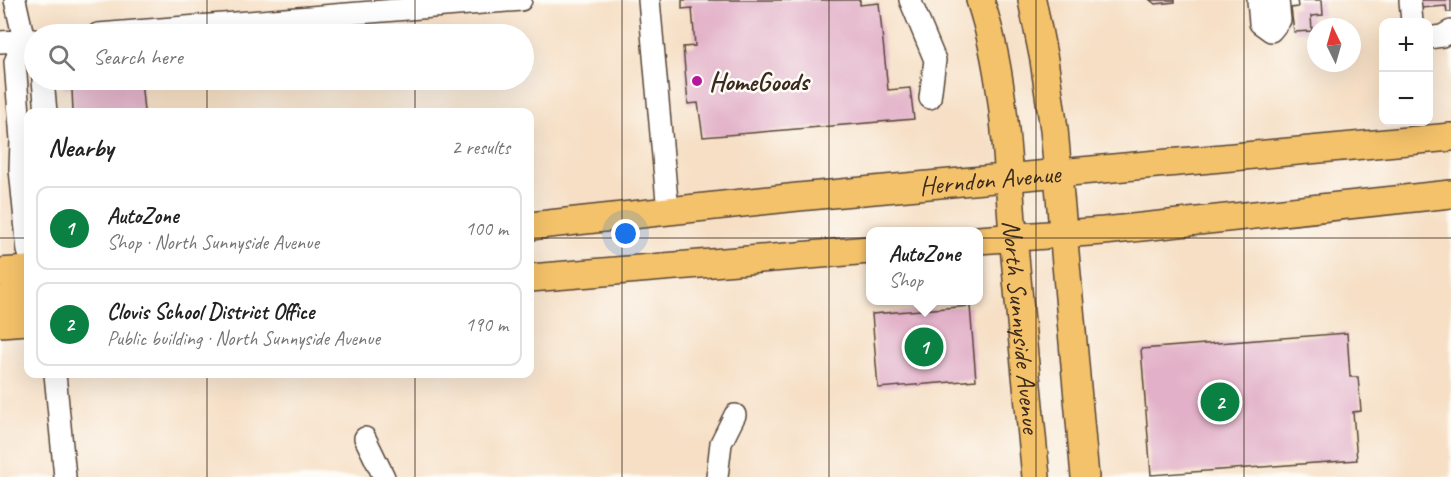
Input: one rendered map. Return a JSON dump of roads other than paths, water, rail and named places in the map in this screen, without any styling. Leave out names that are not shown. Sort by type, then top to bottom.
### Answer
[{"type":"main road","name":"North Sunnyside Avenue","points":[[980,0],[997,71],[1006,133],[1013,237],[1036,477]]},
{"type":"main road","name":"North Sunnyside Avenue","points":[[1032,0],[1054,129],[1056,174],[1085,477]]},
{"type":"main road","name":"Herndon Avenue","points":[[534,226],[798,197],[1451,137]]},
{"type":"main road","points":[[983,240],[1104,231],[1451,194]]},
{"type":"main road","points":[[534,279],[866,250]]},
{"type":"main road","points":[[0,272],[24,270]]},
{"type":"main road","points":[[0,299],[24,296]]},
{"type":"main road","points":[[0,323],[24,321]]},
{"type":"street","points":[[15,0],[24,25]]},
{"type":"street","points":[[222,24],[521,0]]},
{"type":"street","points":[[650,0],[668,212]]},
{"type":"street","points":[[910,0],[935,60],[930,98]]},
{"type":"street","points":[[1258,0],[1260,23],[1271,31],[1280,20],[1278,0]]},
{"type":"street","points":[[1410,0],[1412,18]]},
{"type":"street","points":[[1433,37],[1451,31]]},
{"type":"street","points":[[0,42],[24,44]]},
{"type":"street","points":[[24,52],[15,62],[24,210]]},
{"type":"street","points":[[44,90],[46,108]]},
{"type":"street","points":[[55,378],[65,477]]},
{"type":"street","points":[[717,477],[721,443],[735,415]]},
{"type":"street","points":[[365,438],[384,477]]},
{"type":"place","name":"HomeGoods","points":[[697,81]]},
{"type":"place","name":"AutoZone","points":[[924,347]]},
{"type":"place","name":"Clovis School District Office","points":[[1220,402]]}]
